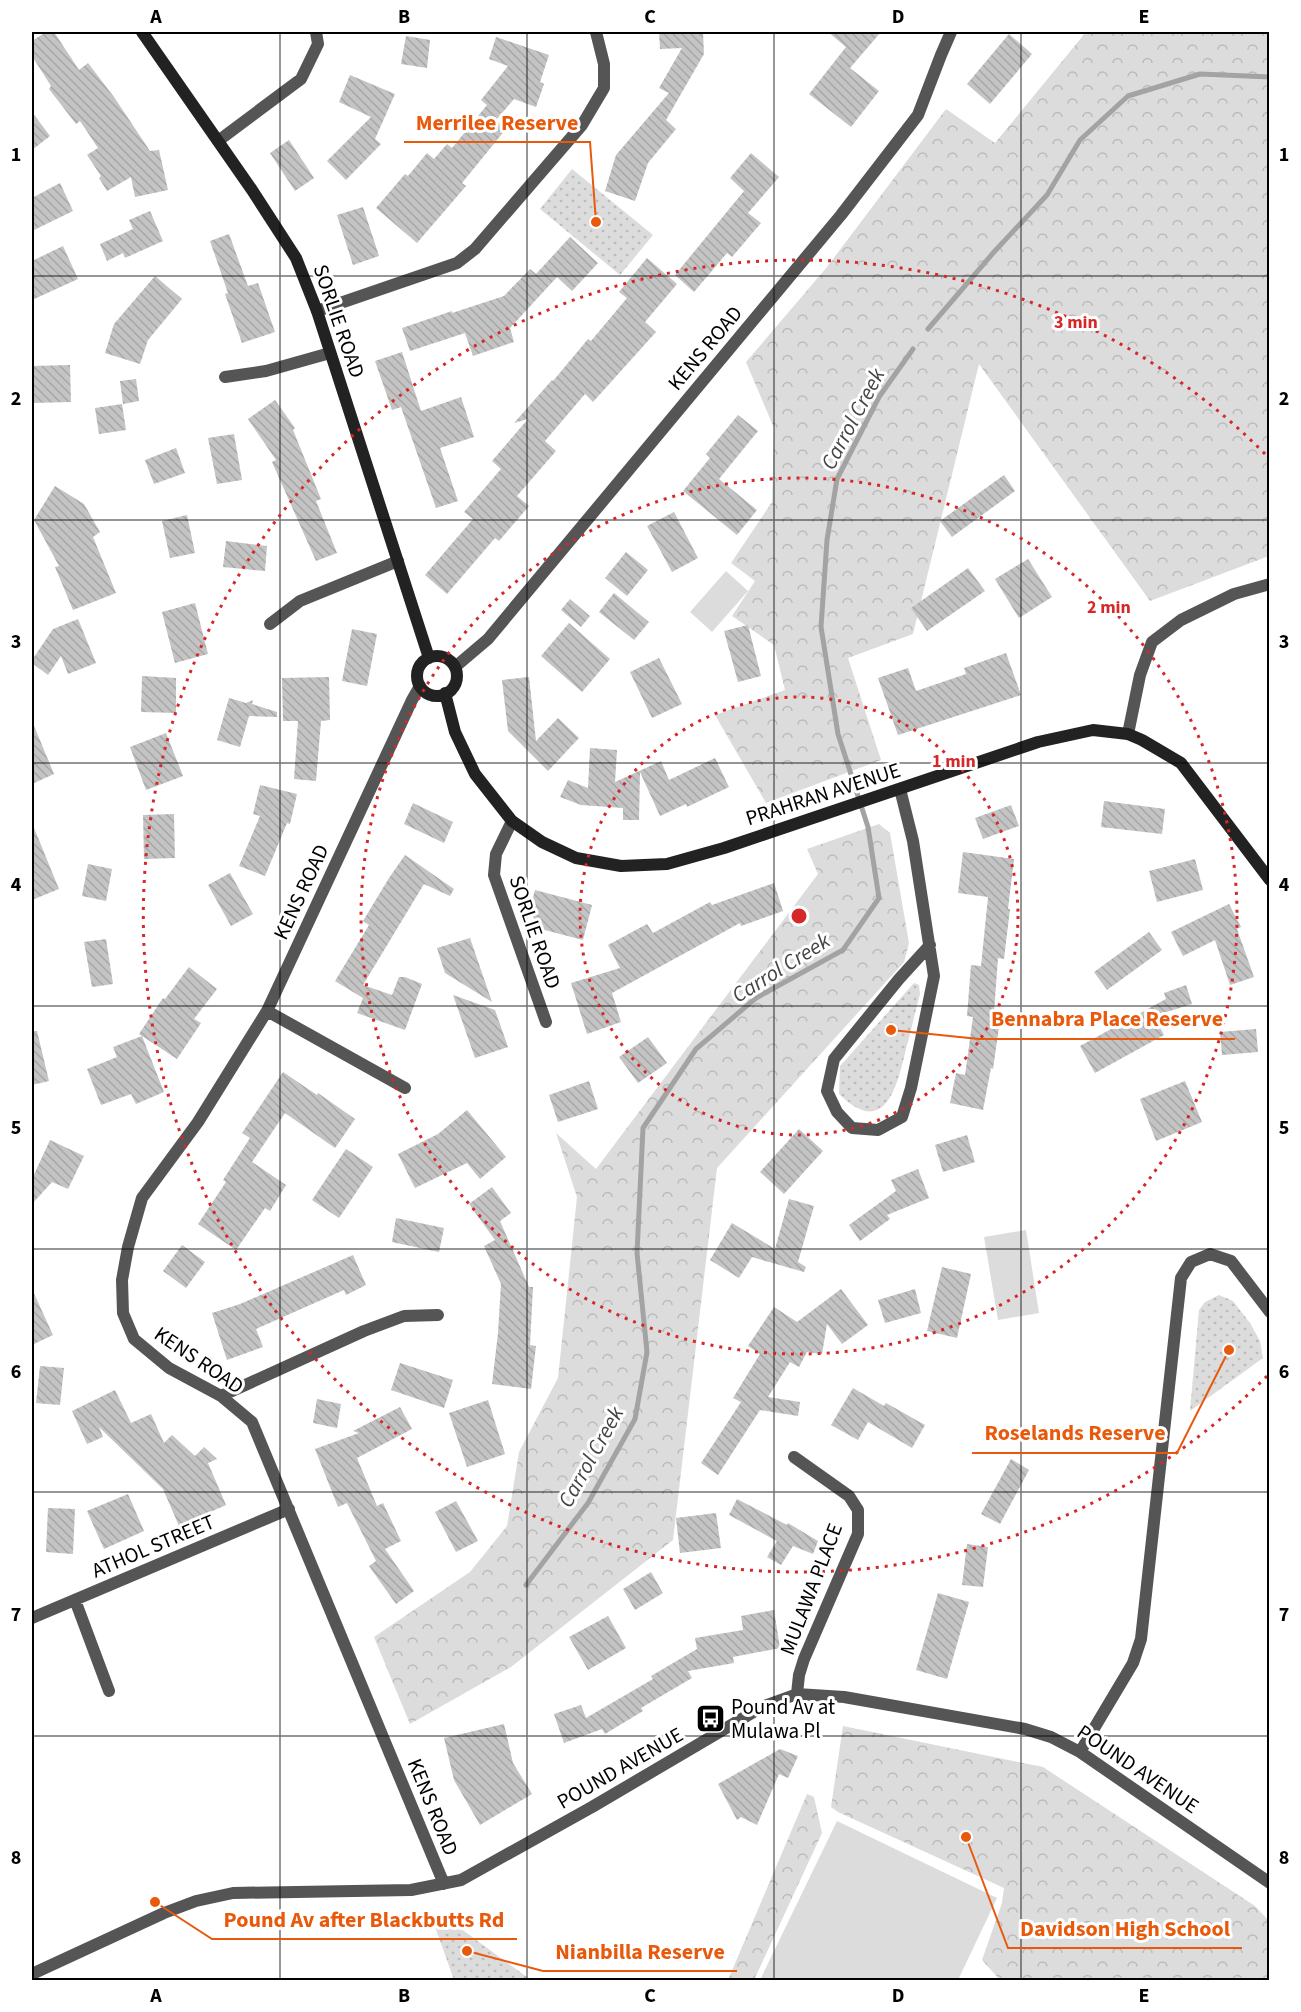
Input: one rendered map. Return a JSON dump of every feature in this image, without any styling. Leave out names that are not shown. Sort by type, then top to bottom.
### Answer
[{"type":"street","name":"SORLIE ROAD","points":[[142,32],[296,258],[317,311],[429,658]]},
{"type":"street","points":[[218,141],[301,79],[318,44],[315,32]]},
{"type":"street","points":[[317,311],[458,263],[475,249],[582,125],[603,88],[604,64],[596,32]]},
{"type":"street","name":"KENS ROAD","points":[[455,667],[488,639],[834,224],[883,162],[918,115],[951,32]]},
{"type":"street","points":[[225,377],[266,371],[330,353]]},
{"type":"street","points":[[270,624],[300,601],[398,561]]},
{"type":"street","points":[[1128,734],[1140,675],[1152,642],[1181,620],[1234,594],[1269,584]]},
{"type":"street","points":[[443,657],[455,667],[457,675],[455,684],[446,693],[431,694],[420,686],[417,677],[419,668],[429,658],[443,657]]},
{"type":"street","name":"KENS ROAD","points":[[420,686],[411,700],[267,1011],[198,1122],[142,1198],[128,1247],[122,1280],[123,1313],[134,1339],[169,1368],[221,1396],[252,1422],[444,1884]]},
{"type":"street","name":"PRAHRAN AVENUE","points":[[446,693],[455,732],[475,774],[512,821],[542,842],[576,858],[621,866],[667,864],[724,848],[1038,742],[1093,730],[1128,734],[1181,763],[1269,880]]},
{"type":"street","points":[[900,789],[913,841],[930,945],[934,976],[911,1088],[902,1117],[878,1130],[852,1128],[837,1112],[827,1091],[834,1059],[930,945]]},
{"type":"street","name":"SORLIE ROAD","points":[[512,821],[496,854],[494,875],[546,1022]]},
{"type":"street","points":[[267,1011],[405,1088]]},
{"type":"street","points":[[1080,1752],[1132,1663],[1141,1639],[1181,1278],[1191,1262],[1210,1254],[1231,1261],[1269,1312]]},
{"type":"street","points":[[221,1396],[364,1331],[404,1316],[438,1315]]},
{"type":"street","name":"MULAWA PLACE","points":[[794,1457],[849,1496],[858,1510],[858,1534],[804,1659],[797,1694]]},
{"type":"street","name":"ATHOL STREET","points":[[32,1618],[289,1509]]},
{"type":"street","points":[[75,1600],[109,1691]]},
{"type":"street","name":"POUND AVENUE","points":[[32,1974],[164,1913],[196,1901],[233,1893],[411,1890],[469,1877],[762,1707],[797,1694],[844,1696],[1025,1729],[1057,1739],[1080,1752],[1269,1883]]},
{"type":"green space","points":[[1086,32],[1269,32],[1269,556],[1150,601],[979,364],[913,634],[848,658],[881,760],[766,803],[715,715],[785,690],[774,645],[732,616],[755,581],[731,563],[772,502],[774,428],[746,362],[827,267],[946,109],[995,143]]},
{"type":"green space","points":[[572,169],[653,235],[620,275],[540,209]]},
{"type":"green space","points":[[726,571],[748,591],[712,632],[690,612]]},
{"type":"green space","points":[[879,824],[890,833],[909,943],[904,962],[717,1168],[673,1540],[511,1667],[410,1724],[374,1637],[470,1572],[507,1526],[519,1452],[558,1378],[577,1197],[556,1133],[596,1169],[818,874],[807,849]]},
{"type":"green space","points":[[914,983],[919,985],[920,994],[893,1092],[878,1110],[868,1111],[855,1107],[839,1094],[840,1066]]},
{"type":"green space","points":[[1026,1230],[1039,1313],[998,1320],[984,1237]]},
{"type":"green space","points":[[1219,1295],[1233,1301],[1250,1323],[1260,1341],[1263,1358],[1190,1411],[1199,1310],[1205,1302]]},
{"type":"green space","points":[[843,1726],[1043,1767],[1255,1906],[1269,1921],[1269,1980],[1000,1980],[982,1960],[1002,1903],[1004,1888],[831,1807]]},
{"type":"green space","points":[[807,1794],[814,1797],[822,1833],[754,1980],[728,1980]]},
{"type":"green space","points":[[837,1821],[997,1898],[958,1980],[760,1980]]},
{"type":"green space","points":[[449,1920],[531,1980],[454,1980],[433,1921]]},
{"type":"building","points":[[46,32],[54,32],[79,70],[88,63],[150,151],[159,150],[168,190],[135,197],[131,177],[107,191],[99,178],[101,176],[87,155],[98,148],[80,121],[76,124],[49,89],[51,86],[32,56],[32,41]]},
{"type":"building","points":[[659,32],[703,32],[704,54],[666,120],[676,129],[648,163],[635,201],[605,191],[616,155],[669,93],[659,88],[682,48],[660,49]]},
{"type":"building","points":[[828,32],[881,32],[850,68],[879,91],[851,127],[809,94],[846,47]]},
{"type":"building","points":[[1009,34],[1032,54],[990,104],[967,84]]},
{"type":"building","points":[[406,36],[430,40],[427,68],[401,64]]},
{"type":"building","points":[[496,37],[549,55],[540,82],[544,84],[536,107],[514,99],[496,120],[506,129],[462,183],[466,186],[417,243],[376,208],[405,174],[408,176],[427,153],[434,159],[447,144],[452,148],[487,105],[481,100],[508,66],[489,59]]},
{"type":"building","points":[[350,75],[395,94],[375,139],[381,144],[346,180],[327,161],[371,117],[339,102]]},
{"type":"building","points":[[32,112],[50,136],[32,150]]},
{"type":"building","points":[[289,140],[314,178],[295,191],[270,153]]},
{"type":"building","points":[[751,153],[779,177],[748,213],[761,223],[732,257],[727,253],[694,292],[675,275],[744,191],[730,178]]},
{"type":"building","points":[[60,183],[73,211],[32,231],[32,198]]},
{"type":"building","points":[[363,207],[379,256],[353,265],[337,215]]},
{"type":"building","points":[[150,211],[163,241],[125,258],[123,253],[107,261],[100,244],[133,229],[129,220]]},
{"type":"building","points":[[229,234],[248,286],[258,283],[275,332],[242,343],[210,241]]},
{"type":"building","points":[[570,237],[598,263],[572,291],[557,277],[510,328],[514,342],[473,356],[465,333],[410,351],[402,328],[504,296],[530,269],[536,274]]},
{"type":"building","points":[[63,246],[78,279],[32,300],[32,261]]},
{"type":"building","points":[[647,258],[677,284],[645,322],[656,332],[593,402],[585,394],[545,441],[556,451],[517,496],[529,506],[499,541],[495,538],[447,594],[425,575],[473,519],[464,512],[501,469],[492,461],[528,419],[514,423],[588,339],[591,341],[627,298],[619,292]]},
{"type":"building","points":[[155,276],[182,299],[148,340],[140,364],[105,353],[114,324]]},
{"type":"building","points":[[402,352],[421,411],[461,397],[474,437],[440,448],[458,501],[436,508],[401,407],[392,410],[375,361]]},
{"type":"building","points":[[70,365],[71,402],[32,403],[32,366]]},
{"type":"building","points":[[136,379],[139,401],[123,404],[120,381]]},
{"type":"building","points":[[275,400],[295,428],[293,430],[321,499],[316,501],[337,553],[316,561],[272,462],[276,460],[248,419]]},
{"type":"building","points":[[122,404],[126,430],[99,434],[95,408]]},
{"type":"building","points":[[738,415],[758,431],[719,479],[757,510],[737,535],[683,491],[710,458],[706,454]]},
{"type":"building","points":[[234,434],[242,480],[217,484],[208,438]]},
{"type":"building","points":[[176,448],[185,473],[154,484],[145,460]]},
{"type":"building","points":[[1004,475],[1015,491],[952,537],[940,521]]},
{"type":"building","points":[[55,486],[84,504],[100,532],[93,537],[116,593],[73,610],[55,567],[59,566],[34,520]]},
{"type":"building","points":[[674,512],[698,558],[672,572],[647,526]]},
{"type":"building","points":[[187,515],[195,553],[170,558],[162,521]]},
{"type":"building","points":[[226,541],[267,546],[265,571],[223,567]]},
{"type":"building","points":[[626,552],[648,570],[627,596],[605,578]]},
{"type":"building","points":[[1028,559],[1052,597],[1019,618],[995,579]]},
{"type":"building","points":[[968,568],[985,591],[927,631],[911,608]]},
{"type":"building","points":[[614,593],[649,622],[634,640],[599,612]]},
{"type":"building","points":[[570,599],[590,616],[581,627],[561,610]]},
{"type":"building","points":[[195,603],[208,654],[175,663],[162,612]]},
{"type":"building","points":[[78,619],[96,663],[68,674],[61,656],[48,675],[32,663],[53,629]]},
{"type":"building","points":[[569,623],[610,659],[582,692],[541,656]]},
{"type":"building","points":[[748,625],[761,676],[738,682],[724,631]]},
{"type":"building","points":[[352,629],[377,634],[367,686],[342,681]]},
{"type":"building","points":[[1006,653],[1021,695],[898,735],[878,678],[908,668],[916,691],[966,674],[964,668]]},
{"type":"building","points":[[659,658],[682,704],[652,718],[630,672]]},
{"type":"building","points":[[142,676],[176,678],[176,713],[141,712]]},
{"type":"building","points":[[329,677],[330,720],[321,721],[316,781],[294,779],[298,721],[283,721],[282,678]]},
{"type":"building","points":[[529,677],[536,741],[558,718],[579,738],[548,771],[508,731],[502,680]]},
{"type":"building","points":[[229,698],[246,703],[253,700],[252,704],[277,712],[277,717],[249,716],[240,747],[217,740]]},
{"type":"building","points":[[32,721],[54,774],[32,784]]},
{"type":"building","points":[[166,733],[183,776],[146,790],[130,747]]},
{"type":"building","points":[[590,748],[617,750],[615,782],[661,761],[669,780],[715,758],[729,787],[687,807],[686,804],[660,816],[640,772],[639,820],[623,820],[623,808],[581,805],[560,797],[568,780],[588,788]]},
{"type":"building","points":[[260,785],[297,794],[290,824],[287,823],[265,876],[239,866],[260,816],[253,814]]},
{"type":"building","points":[[1104,801],[1165,809],[1162,834],[1101,827]]},
{"type":"building","points":[[413,803],[453,822],[444,843],[404,824]]},
{"type":"building","points":[[1011,805],[1019,826],[983,839],[975,818]]},
{"type":"building","points":[[174,814],[175,858],[144,859],[143,815]]},
{"type":"building","points":[[32,823],[59,889],[32,900]]},
{"type":"building","points":[[963,852],[1014,859],[1004,959],[998,958],[993,1026],[999,1027],[993,1069],[991,1068],[983,1110],[950,1103],[956,1073],[965,1075],[973,1017],[967,1016],[971,965],[981,966],[988,897],[958,893]]},
{"type":"building","points":[[405,855],[454,889],[450,896],[424,884],[363,985],[392,995],[399,977],[422,984],[405,1030],[357,1013],[363,998],[335,981],[369,925],[363,921]]},
{"type":"building","points":[[1195,859],[1203,890],[1157,902],[1149,871]]},
{"type":"building","points":[[88,864],[112,869],[106,901],[82,896]]},
{"type":"building","points":[[230,873],[253,914],[231,926],[208,885]]},
{"type":"building","points":[[774,883],[783,911],[741,926],[740,923],[612,993],[621,1022],[587,1034],[571,983],[620,968],[608,945],[647,924],[653,933],[710,902],[712,905]]},
{"type":"building","points":[[535,890],[592,905],[583,940],[537,928],[530,908]]},
{"type":"building","points":[[1229,904],[1241,927],[1237,929],[1254,977],[1230,985],[1215,940],[1183,956],[1171,932]]},
{"type":"building","points":[[1149,932],[1162,950],[1107,990],[1094,972]]},
{"type":"building","points":[[470,938],[492,1002],[445,973],[437,948]]},
{"type":"building","points":[[106,939],[113,984],[92,987],[84,942]]},
{"type":"building","points":[[189,967],[217,989],[194,1019],[201,1023],[177,1059],[139,1034],[163,998],[165,999]]},
{"type":"building","points":[[1186,985],[1192,1004],[1154,1016],[1164,1035],[1095,1073],[1080,1046],[1166,999],[1164,993]]},
{"type":"building","points":[[453,995],[495,1010],[508,1047],[475,1058]]},
{"type":"building","points":[[1256,1029],[1258,1052],[1222,1055],[1220,1032]]},
{"type":"building","points":[[32,1031],[37,1031],[49,1081],[32,1085]]},
{"type":"building","points":[[142,1036],[164,1092],[136,1104],[131,1094],[101,1105],[87,1069],[117,1057],[113,1047]]},
{"type":"building","points":[[648,1037],[667,1063],[638,1083],[619,1057]]},
{"type":"building","points":[[283,1072],[355,1119],[335,1148],[285,1113],[252,1162],[286,1185],[270,1211],[265,1208],[236,1250],[198,1224],[226,1182],[223,1180],[250,1138],[242,1133]]},
{"type":"building","points":[[589,1081],[598,1109],[558,1122],[549,1095]]},
{"type":"building","points":[[1185,1081],[1202,1122],[1156,1141],[1140,1099]]},
{"type":"building","points":[[467,1110],[506,1157],[480,1179],[467,1163],[415,1188],[398,1154],[438,1134]]},
{"type":"building","points":[[799,1129],[823,1151],[784,1194],[760,1172]]},
{"type":"building","points":[[967,1135],[975,1162],[943,1172],[935,1145]]},
{"type":"building","points":[[50,1140],[84,1156],[68,1189],[52,1182],[32,1204],[32,1179]]},
{"type":"building","points":[[346,1149],[373,1167],[339,1218],[312,1200]]},
{"type":"building","points":[[918,1169],[929,1198],[887,1215],[890,1219],[860,1241],[849,1225],[896,1191],[891,1180]]},
{"type":"building","points":[[492,1187],[511,1213],[500,1221],[529,1287],[533,1287],[530,1345],[536,1346],[531,1389],[492,1384],[501,1284],[484,1246],[495,1240],[469,1204]]},
{"type":"building","points":[[789,1199],[814,1206],[798,1262],[806,1267],[804,1272],[752,1257],[739,1278],[710,1260],[732,1223],[775,1249]]},
{"type":"building","points":[[396,1218],[444,1228],[439,1252],[392,1242]]},
{"type":"building","points":[[182,1245],[205,1262],[186,1288],[163,1271]]},
{"type":"building","points":[[353,1255],[366,1285],[346,1295],[344,1290],[256,1329],[263,1347],[227,1360],[212,1313],[240,1304]]},
{"type":"building","points":[[942,1267],[971,1274],[957,1338],[927,1331]]},
{"type":"building","points":[[32,1289],[53,1335],[32,1345]]},
{"type":"building","points":[[841,1289],[868,1325],[842,1344],[827,1324],[822,1354],[807,1352],[799,1367],[790,1362],[768,1397],[800,1402],[798,1416],[760,1410],[718,1475],[701,1463],[741,1402],[733,1398],[760,1354],[748,1346],[774,1307],[797,1322]]},
{"type":"building","points":[[915,1289],[921,1313],[885,1323],[878,1300]]},
{"type":"building","points":[[400,1363],[453,1380],[444,1408],[391,1390]]},
{"type":"building","points":[[40,1366],[64,1368],[60,1405],[36,1403]]},
{"type":"building","points":[[853,1388],[884,1406],[886,1403],[925,1425],[912,1448],[868,1422],[858,1440],[831,1425]]},
{"type":"building","points":[[115,1390],[131,1423],[151,1414],[164,1443],[172,1435],[195,1456],[204,1447],[217,1459],[208,1463],[226,1505],[179,1526],[163,1489],[99,1427],[103,1437],[87,1444],[72,1411]]},
{"type":"building","points":[[317,1399],[341,1404],[337,1428],[313,1423]]},
{"type":"building","points":[[488,1400],[505,1454],[467,1467],[449,1413]]},
{"type":"building","points":[[400,1407],[412,1429],[357,1458],[377,1506],[383,1503],[401,1541],[385,1549],[414,1591],[396,1604],[369,1566],[376,1561],[347,1503],[338,1507],[315,1449],[359,1433],[353,1431]]},
{"type":"building","points":[[1011,1459],[1029,1470],[1000,1524],[981,1514]]},
{"type":"building","points":[[128,1494],[144,1531],[104,1549],[87,1511]]},
{"type":"building","points":[[737,1499],[787,1525],[788,1523],[818,1541],[813,1554],[793,1546],[781,1565],[767,1557],[777,1541],[729,1515]]},
{"type":"building","points":[[456,1501],[478,1541],[456,1552],[435,1512]]},
{"type":"building","points":[[48,1508],[75,1509],[73,1554],[46,1552]]},
{"type":"building","points":[[716,1513],[721,1548],[680,1553],[676,1518]]},
{"type":"building","points":[[967,1544],[988,1547],[983,1587],[962,1585]]},
{"type":"building","points":[[651,1572],[663,1593],[635,1610],[623,1589]]},
{"type":"building","points":[[938,1593],[969,1602],[947,1679],[916,1670]]},
{"type":"building","points":[[774,1610],[780,1648],[733,1657],[734,1663],[688,1671],[692,1678],[641,1708],[643,1711],[605,1734],[602,1729],[564,1743],[554,1714],[581,1705],[586,1718],[653,1679],[651,1676],[697,1649],[695,1638],[743,1630],[741,1616]]},
{"type":"building","points":[[608,1616],[626,1648],[588,1670],[569,1637]]},
{"type":"building","points":[[504,1724],[513,1763],[532,1794],[480,1825],[454,1780],[444,1738]]},
{"type":"building","points":[[780,1749],[798,1756],[788,1778],[779,1774],[757,1825],[741,1817],[737,1820],[718,1784]]},
{"type":"waterway","name":"Carrol Creek","points":[[928,329],[1047,195],[1080,140],[1128,96],[1200,74],[1270,77]]},
{"type":"waterway","name":"Carrol Creek","points":[[526,1585],[588,1503],[635,1419],[647,1352],[637,1253],[643,1128],[696,1049],[756,998],[843,950],[879,898],[868,827],[838,734],[821,627],[827,540],[837,479],[879,397],[913,349]]},
{"type":"place","name":"Merrilee Reserve","points":[[596,222]]},
{"type":"place","name":"Bennabra Place Reserve","points":[[891,1030]]},
{"type":"place","name":"Roselands Reserve","points":[[1229,1350]]},
{"type":"place","name":"Pound Av at Mulawa Pl","points":[[710,1719]]},
{"type":"place","name":"Davidson High School","points":[[966,1837]]},
{"type":"place","name":"Pound Av after Blackbutts Rd","points":[[155,1902]]},
{"type":"place","name":"Nianbilla Reserve","points":[[467,1951]]}]
